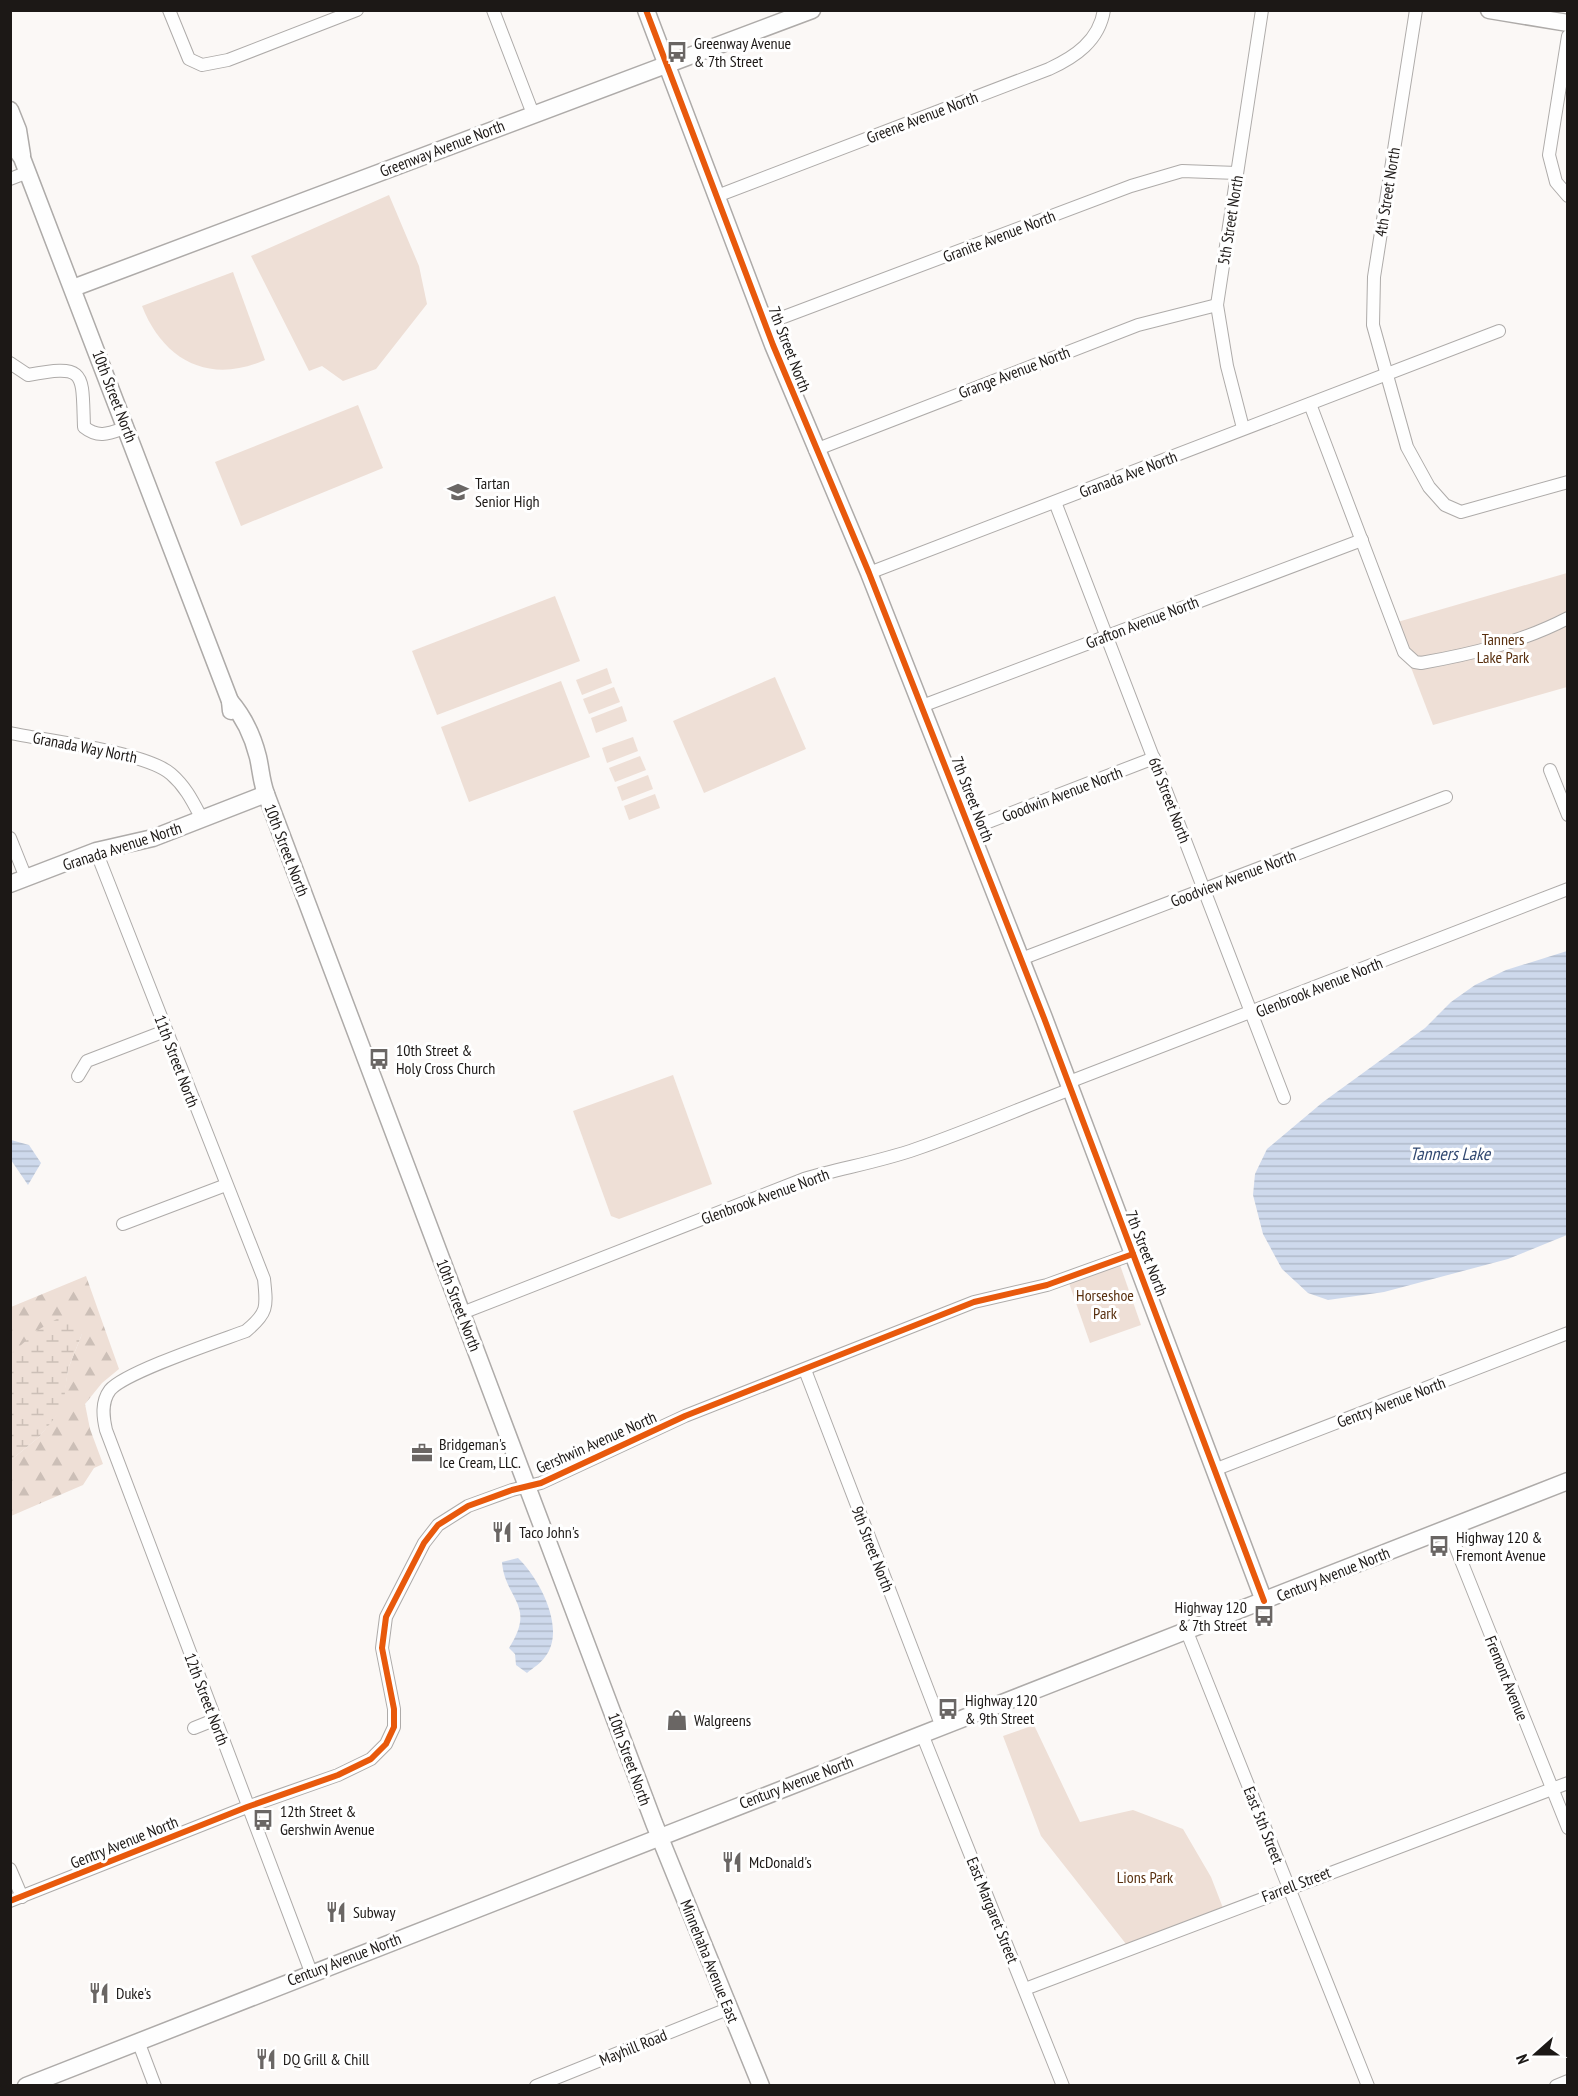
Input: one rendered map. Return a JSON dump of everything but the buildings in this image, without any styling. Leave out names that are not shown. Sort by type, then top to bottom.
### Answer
[{"type":"main road","name":"7th Street North","points":[[646,10],[765,324],[815,450],[869,573],[1070,1085],[1264,1601]]},
{"type":"main road","name":"Greenway Avenue North","points":[[73,288],[812,10]]},
{"type":"main road","points":[[1489,10],[1568,23]]},
{"type":"main road","name":"10th Street North","points":[[10,110],[18,130],[25,165],[230,701],[231,719],[248,762],[258,774],[266,794],[659,1836]]},
{"type":"main road","name":"10th Street North","points":[[10,141],[25,165]]},
{"type":"main road","name":"Granada Avenue North","points":[[18,881],[96,851],[153,838],[266,794]]},
{"type":"main road","name":"Century Avenue North","points":[[26,2085],[1568,1481]]},
{"type":"main road","name":"Minnehaha Avenue East","points":[[659,1836],[761,2085]]},
{"type":"street","points":[[169,10],[189,59],[201,65],[228,60],[357,10]]},
{"type":"street","points":[[493,10],[533,114]]},
{"type":"street","name":"Greene Avenue North","points":[[717,196],[1070,59],[1086,46],[1103,20],[1104,10]]},
{"type":"street","name":"5th Street North","points":[[1244,428],[1227,366],[1217,305],[1262,10]]},
{"type":"street","name":"4th Street North","points":[[1386,373],[1373,325],[1374,277],[1416,10]]},
{"type":"street","points":[[1568,36],[1549,155],[1556,182],[1568,196]]},
{"type":"street","points":[[10,179],[25,165]]},
{"type":"street","name":"Granite Avenue North","points":[[765,324],[1131,186],[1182,171],[1237,173]]},
{"type":"street","name":"Grange Avenue North","points":[[815,450],[1138,325],[1217,305]]},
{"type":"street","name":"Granada Ave North","points":[[869,573],[1499,331]]},
{"type":"street","points":[[10,363],[28,375],[63,368],[72,371],[79,378],[82,386],[84,427],[93,435],[105,435],[127,427]]},
{"type":"street","points":[[1386,373],[1407,447],[1429,487],[1445,505],[1461,512],[1568,482]]},
{"type":"street","points":[[1310,404],[1403,649],[1415,662],[1450,658],[1523,638],[1568,618]]},
{"type":"street","name":"6th Street North","points":[[1056,502],[1284,1098]]},
{"type":"street","name":"Grafton Avenue North","points":[[922,706],[1362,540]]},
{"type":"street","name":"Granada Way North","points":[[10,733],[147,760],[170,772],[187,790],[202,819]]},
{"type":"street","name":"Goodwin Avenue North","points":[[970,829],[1154,758]]},
{"type":"street","points":[[1550,770],[1568,814]]},
{"type":"street","name":"Goodview Avenue North","points":[[1021,959],[1446,797]]},
{"type":"street","points":[[10,838],[18,881]]},
{"type":"street","name":"11th Street North","points":[[96,851],[260,1271],[267,1304],[261,1319],[246,1331],[127,1377],[110,1391],[103,1411],[105,1425]]},
{"type":"street","name":"Glenbrook Avenue North","points":[[462,1313],[804,1179],[831,1170],[859,1167],[916,1149],[1070,1085],[1568,889]]},
{"type":"street","points":[[78,1076],[87,1060],[165,1031]]},
{"type":"street","points":[[123,1224],[226,1185]]},
{"type":"street","name":"Gershwin Avenue North","points":[[247,1807],[338,1775],[370,1759],[386,1744],[393,1727],[394,1709],[382,1648],[386,1617],[424,1543],[438,1525],[468,1506],[541,1483],[685,1416],[805,1371],[974,1302],[1047,1285],[1133,1254]]},
{"type":"street","name":"Gentry Avenue North","points":[[1214,1470],[1568,1333]]},
{"type":"street","name":"9th Street North","points":[[805,1371],[942,1727]]},
{"type":"street","name":"12th Street North","points":[[105,1425],[214,1720],[311,1972]]},
{"type":"street","name":"Fremont Avenue","points":[[1448,1528],[1568,1828]]},
{"type":"street","name":"East 5th Street","points":[[1187,1632],[1368,2085]]},
{"type":"street","points":[[195,1728],[214,1720]]},
{"type":"street","name":"East Margaret Street","points":[[922,1734],[1063,2085]]},
{"type":"street","name":"Farrell Street","points":[[1025,1989],[1288,1887],[1568,1783]]},
{"type":"street","name":"Gentry Avenue North","points":[[16,1899],[247,1807]]},
{"type":"street","points":[[10,1869],[16,1899]]},
{"type":"street","name":"Mayhill Road","points":[[536,2085],[730,2008]]},
{"type":"street","points":[[138,2041],[155,2085]]},
{"type":"street","points":[[1556,2085],[1568,2081]]},
{"type":"green space","points":[[389,195],[419,266],[427,304],[376,369],[343,381],[322,366],[309,371],[251,256]]},
{"type":"green space","points":[[233,272],[265,360],[225,370],[190,363],[162,341],[142,306]]},
{"type":"green space","points":[[358,405],[383,468],[241,526],[215,462]]},
{"type":"green space","name":"Tanners Lake Park","points":[[1567,573],[1567,687],[1433,725],[1394,623]]},
{"type":"green space","points":[[555,596],[580,661],[437,715],[412,651]]},
{"type":"green space","points":[[607,668],[612,683],[582,695],[576,680]]},
{"type":"green space","points":[[775,677],[806,749],[704,793],[673,721]]},
{"type":"green space","points":[[561,681],[590,757],[469,802],[441,727]]},
{"type":"green space","points":[[614,687],[620,702],[589,714],[583,699]]},
{"type":"green space","points":[[622,706],[627,721],[596,733],[591,718]]},
{"type":"green space","points":[[633,737],[638,751],[607,763],[602,748]]},
{"type":"green space","points":[[640,756],[646,770],[615,782],[609,768]]},
{"type":"green space","points":[[648,775],[653,789],[622,801],[617,787]]},
{"type":"green space","points":[[655,794],[660,808],[629,820],[624,806]]},
{"type":"green space","points":[[673,1075],[712,1184],[619,1219],[611,1216],[573,1111]]},
{"type":"green space","name":"Horseshoe Park","points":[[1120,1265],[1141,1325],[1090,1343],[1069,1283]]},
{"type":"green space","points":[[86,1276],[119,1369],[102,1383],[85,1404],[90,1429],[103,1464],[94,1468],[83,1485],[11,1516],[11,1460],[39,1437],[62,1408],[68,1369],[82,1334],[11,1354],[11,1307]]},
{"type":"green space","points":[[60,1317],[76,1321],[82,1334],[68,1369],[63,1408],[39,1437],[11,1460],[11,1354],[38,1330]]},
{"type":"green space","name":"Lions Park","points":[[1034,1725],[1080,1822],[1133,1810],[1183,1829],[1211,1877],[1223,1908],[1126,1944],[1041,1836],[1003,1736]]},
{"type":"water","name":"Tanners Lake","points":[[1567,951],[1567,1235],[1508,1259],[1384,1292],[1328,1300],[1308,1293],[1282,1269],[1263,1234],[1253,1195],[1255,1174],[1267,1149],[1323,1102],[1425,1028],[1451,1002],[1475,985],[1506,970]]},
{"type":"water","points":[[11,1140],[29,1145],[41,1163],[28,1185],[11,1160]]},
{"type":"water","points":[[518,1558],[542,1591],[552,1619],[551,1646],[545,1657],[527,1673],[516,1665],[515,1654],[509,1648],[517,1633],[520,1611],[504,1575],[502,1562]]},
{"type":"cycle path","points":[[646,10],[773,345],[869,573],[1044,1018],[1264,1601]]},
{"type":"cycle path","points":[[10,1901],[247,1807],[338,1775],[371,1759],[386,1744],[394,1727],[394,1709],[382,1648],[386,1617],[424,1543],[438,1525],[468,1506],[512,1490],[541,1483],[685,1416],[974,1302],[1047,1285],[1133,1254]]},
{"type":"place","name":"Greenway Avenue & 7th Street","points":[[677,52]]},
{"type":"place","name":"Tartan Senior High","points":[[458,492]]},
{"type":"place","name":"10th Street & Holy Cross Church","points":[[379,1059]]},
{"type":"place","name":"Bridgeman's Ice Cream, LLC.","points":[[422,1453]]},
{"type":"place","name":"Taco John's","points":[[502,1532]]},
{"type":"place","name":"Highway 120 & Fremont Avenue","points":[[1439,1546]]},
{"type":"place","name":"Highway 120 & 7th Street","points":[[1264,1616]]},
{"type":"place","name":"Highway 120 & 9th Street","points":[[948,1709]]},
{"type":"place","name":"Walgreens","points":[[677,1720]]},
{"type":"place","name":"12th Street & Gershwin Avenue","points":[[263,1820]]},
{"type":"place","name":"McDonald's","points":[[732,1862]]},
{"type":"place","name":"Subway","points":[[336,1912]]},
{"type":"place","name":"Duke's","points":[[99,1993]]},
{"type":"place","name":"DQ Grill & Chill","points":[[266,2059]]}]
